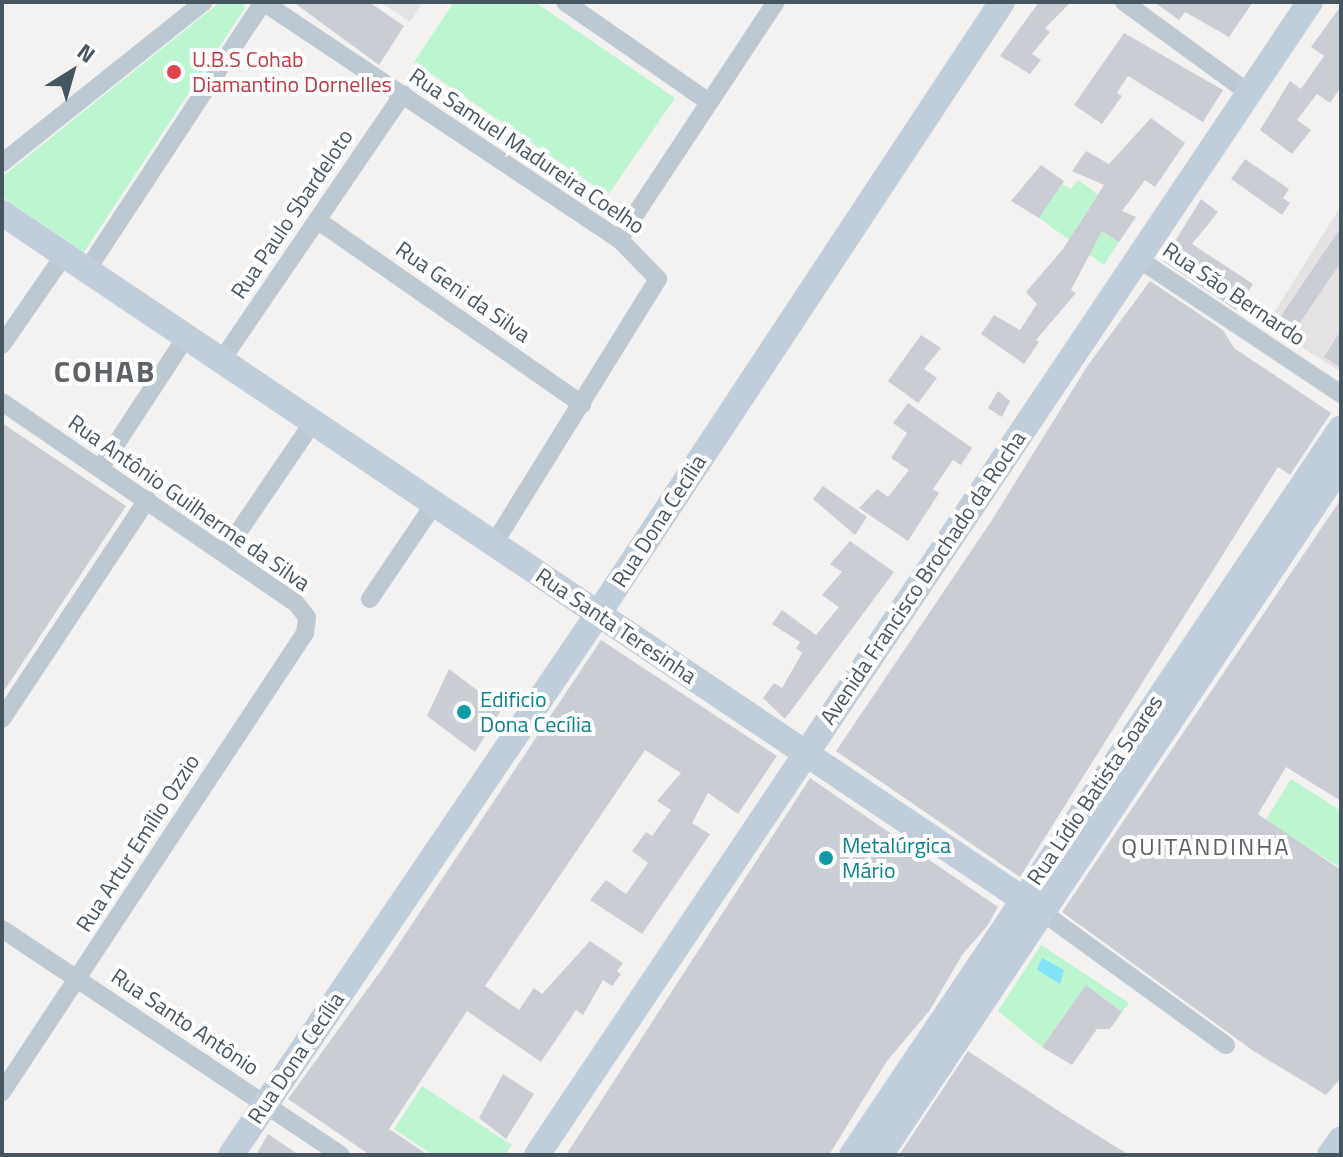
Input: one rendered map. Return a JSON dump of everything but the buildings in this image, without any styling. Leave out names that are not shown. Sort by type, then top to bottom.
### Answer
[{"type":"street","points":[[2,163],[204,2]]},
{"type":"street","points":[[87,270],[263,2]]},
{"type":"street","name":"Rua Samuel Madureira Coelho","points":[[263,2],[619,239],[658,279],[494,544]]},
{"type":"street","points":[[565,2],[588,8],[709,102]]},
{"type":"street","points":[[619,239],[776,2]]},
{"type":"street","name":"Rua Dona Cecília","points":[[231,1155],[598,614],[1002,2]]},
{"type":"street","points":[[1124,2],[1249,93]]},
{"type":"street","name":"Avenida Francisco Brochado da Rocha","points":[[537,1155],[804,753],[1140,260],[1310,2]]},
{"type":"street","name":"Rua Paulo Sbardeloto","points":[[221,361],[403,94]]},
{"type":"street","name":"Rua Santa Teresinha","points":[[2,213],[1032,905],[1226,1045]]},
{"type":"street","name":"Rua Geni da Silva","points":[[317,220],[582,404]]},
{"type":"street","points":[[2,345],[64,255]]},
{"type":"street","name":"Rua São Bernardo","points":[[1140,260],[1341,394]]},
{"type":"street","points":[[101,467],[186,337]]},
{"type":"street","name":"Rua Antônio Guilherme da Silva","points":[[2,402],[296,603],[307,617]]},
{"type":"street","points":[[224,553],[313,422]]},
{"type":"street","name":"Rua Lídio Batista Soares","points":[[866,1152],[1300,508],[1341,428]]},
{"type":"street","name":"Rua Lídio Batista Soares","points":[[1300,508],[1341,465]]},
{"type":"street","points":[[2,719],[147,500]]},
{"type":"street","points":[[370,599],[434,504]]},
{"type":"street","name":"Rua Artur Emílio Ozzio","points":[[2,1092],[305,633],[307,617]]},
{"type":"street","name":"Rua Santo Antônio","points":[[2,929],[341,1155]]},
{"type":"shaded area","points":[[380,2],[423,2],[410,22]]},
{"type":"shaded area","points":[[1341,206],[1341,372],[1266,325]]},
{"type":"green space","points":[[220,2],[242,2],[245,8],[84,252],[2,197],[2,177]]},
{"type":"green space","points":[[454,2],[535,2],[675,98],[608,195],[414,62]]},
{"type":"green space","points":[[1078,180],[1098,194],[1076,228],[1095,242],[1102,231],[1119,242],[1104,265],[1039,218],[1062,184],[1071,189]]},
{"type":"green space","points":[[1291,779],[1341,811],[1341,868],[1265,821]]},
{"type":"green space","points":[[1041,945],[1129,1003],[1122,1012],[1086,985],[1042,1047],[998,1011]]},
{"type":"green space","points":[[422,1086],[512,1145],[505,1155],[433,1155],[394,1129]]},
{"type":"water","points":[[1042,958],[1064,970],[1060,984],[1037,970]]},
{"type":"place","name":"U.B.S Cohab Diamantino Dornelles","points":[[174,72]]},
{"type":"place","name":"Edificio Dona Cecília","points":[[464,712]]},
{"type":"place","name":"Metalúrgica Mário","points":[[826,858]]},
{"type":"district","name":"COHAB","points":[[105,371]]},
{"type":"district","name":"QUITANDINHA","points":[[1206,847]]}]
